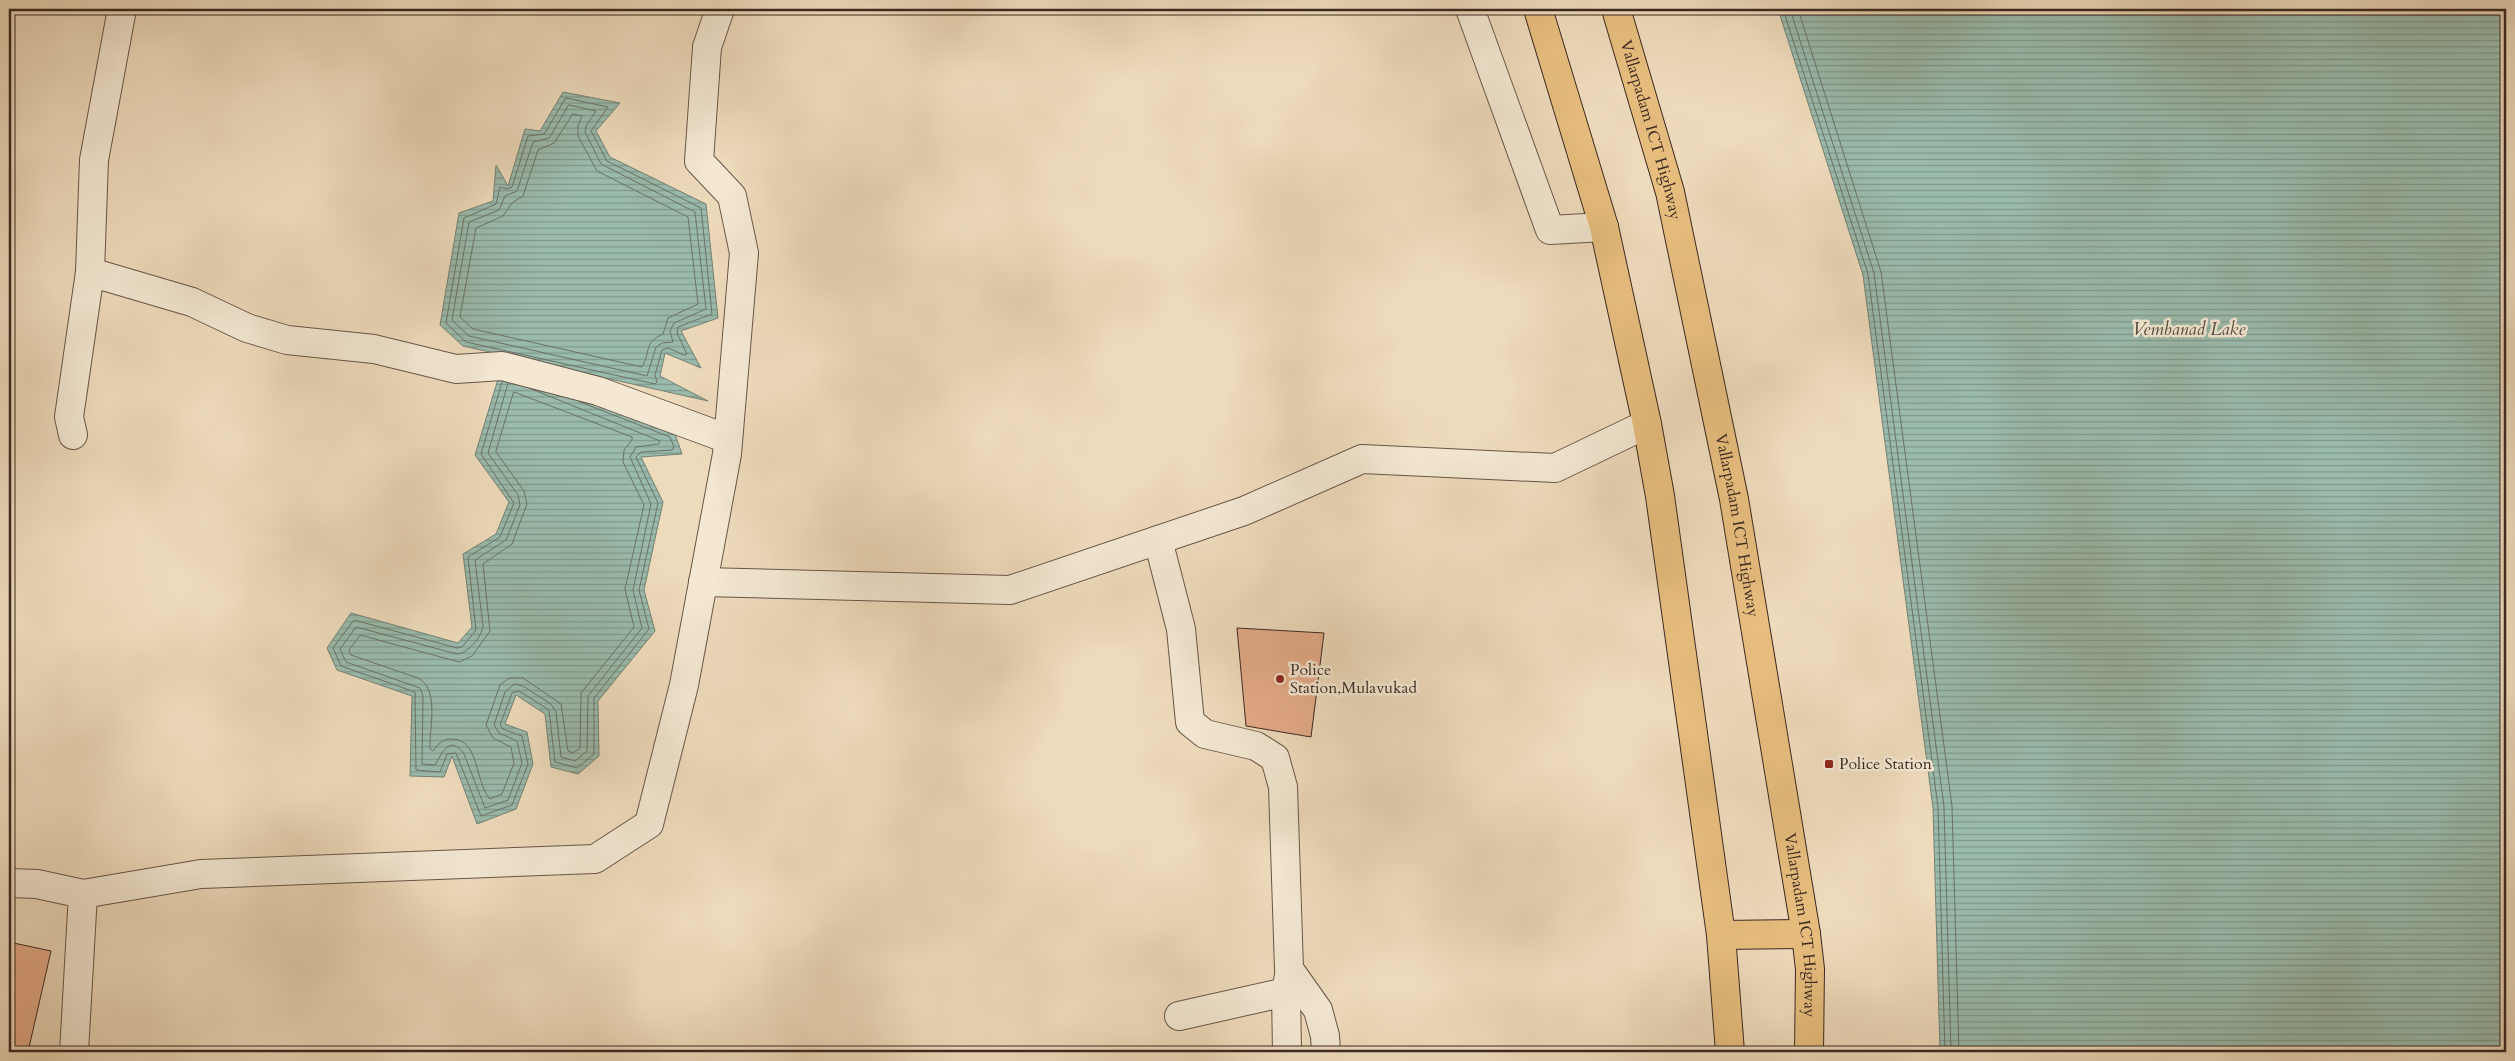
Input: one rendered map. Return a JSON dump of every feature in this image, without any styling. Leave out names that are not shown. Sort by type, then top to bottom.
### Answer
[{"type":"highway","points":[[1538,9],[1604,227],[1647,424],[1660,496],[1721,935],[1730,1052]]},
{"type":"highway","name":"Vallarpadam ICT Highway","points":[[1616,9],[1670,192],[1734,499],[1806,934],[1810,969],[1809,1052]]},
{"type":"highway","points":[[1721,935],[1806,934]]},
{"type":"street","points":[[74,435],[69,417],[90,272],[94,160],[122,9]]},
{"type":"street","points":[[9,883],[37,884],[83,894],[202,874],[596,859],[649,824],[684,685],[728,439],[744,254],[732,196],[699,161],[708,47],[720,9]]},
{"type":"street","points":[[1470,9],[1550,230],[1604,227]]},
{"type":"street","points":[[90,272],[192,302],[247,328],[288,340],[374,349],[456,369],[502,366],[598,391],[728,439]]},
{"type":"street","points":[[703,582],[1010,590],[1244,511],[1362,460],[1556,468],[1647,424]]},
{"type":"street","points":[[1158,540],[1181,629],[1190,722],[1205,734],[1256,746],[1276,758],[1283,787],[1288,980],[1286,1052]]},
{"type":"street","points":[[74,1052],[83,894]]},
{"type":"street","points":[[1179,1016],[1288,980]]},
{"type":"street","points":[[1288,980],[1318,1010],[1325,1036],[1326,1052]]},
{"type":"water","name":"Vembanad Lake","points":[[1778,9],[2506,9],[2506,1052],[1940,1052],[1933,808],[1863,275]]},
{"type":"water","points":[[563,92],[620,103],[596,131],[610,157],[706,204],[718,318],[681,331],[701,368],[665,353],[660,376],[708,401],[463,346],[440,325],[459,213],[493,201],[496,165],[508,186],[525,129],[540,131]]},
{"type":"water","points":[[502,366],[675,434],[682,454],[641,457],[663,502],[644,590],[655,631],[598,701],[599,756],[578,774],[551,767],[545,714],[516,695],[505,724],[527,732],[533,764],[516,809],[477,824],[452,756],[444,777],[410,776],[412,696],[337,670],[327,648],[351,613],[458,643],[472,627],[463,554],[496,534],[509,502],[475,455]]},
{"type":"building","name":"Police Station,Mulavukad","points":[[1237,628],[1324,633],[1311,737],[1246,726]]},
{"type":"building","points":[[9,942],[51,951],[28,1052],[9,1052]]},
{"type":"place","name":"Police Station,Mulavukad","points":[[1280,679]]},
{"type":"place","name":"Police Station","points":[[1829,764]]}]
